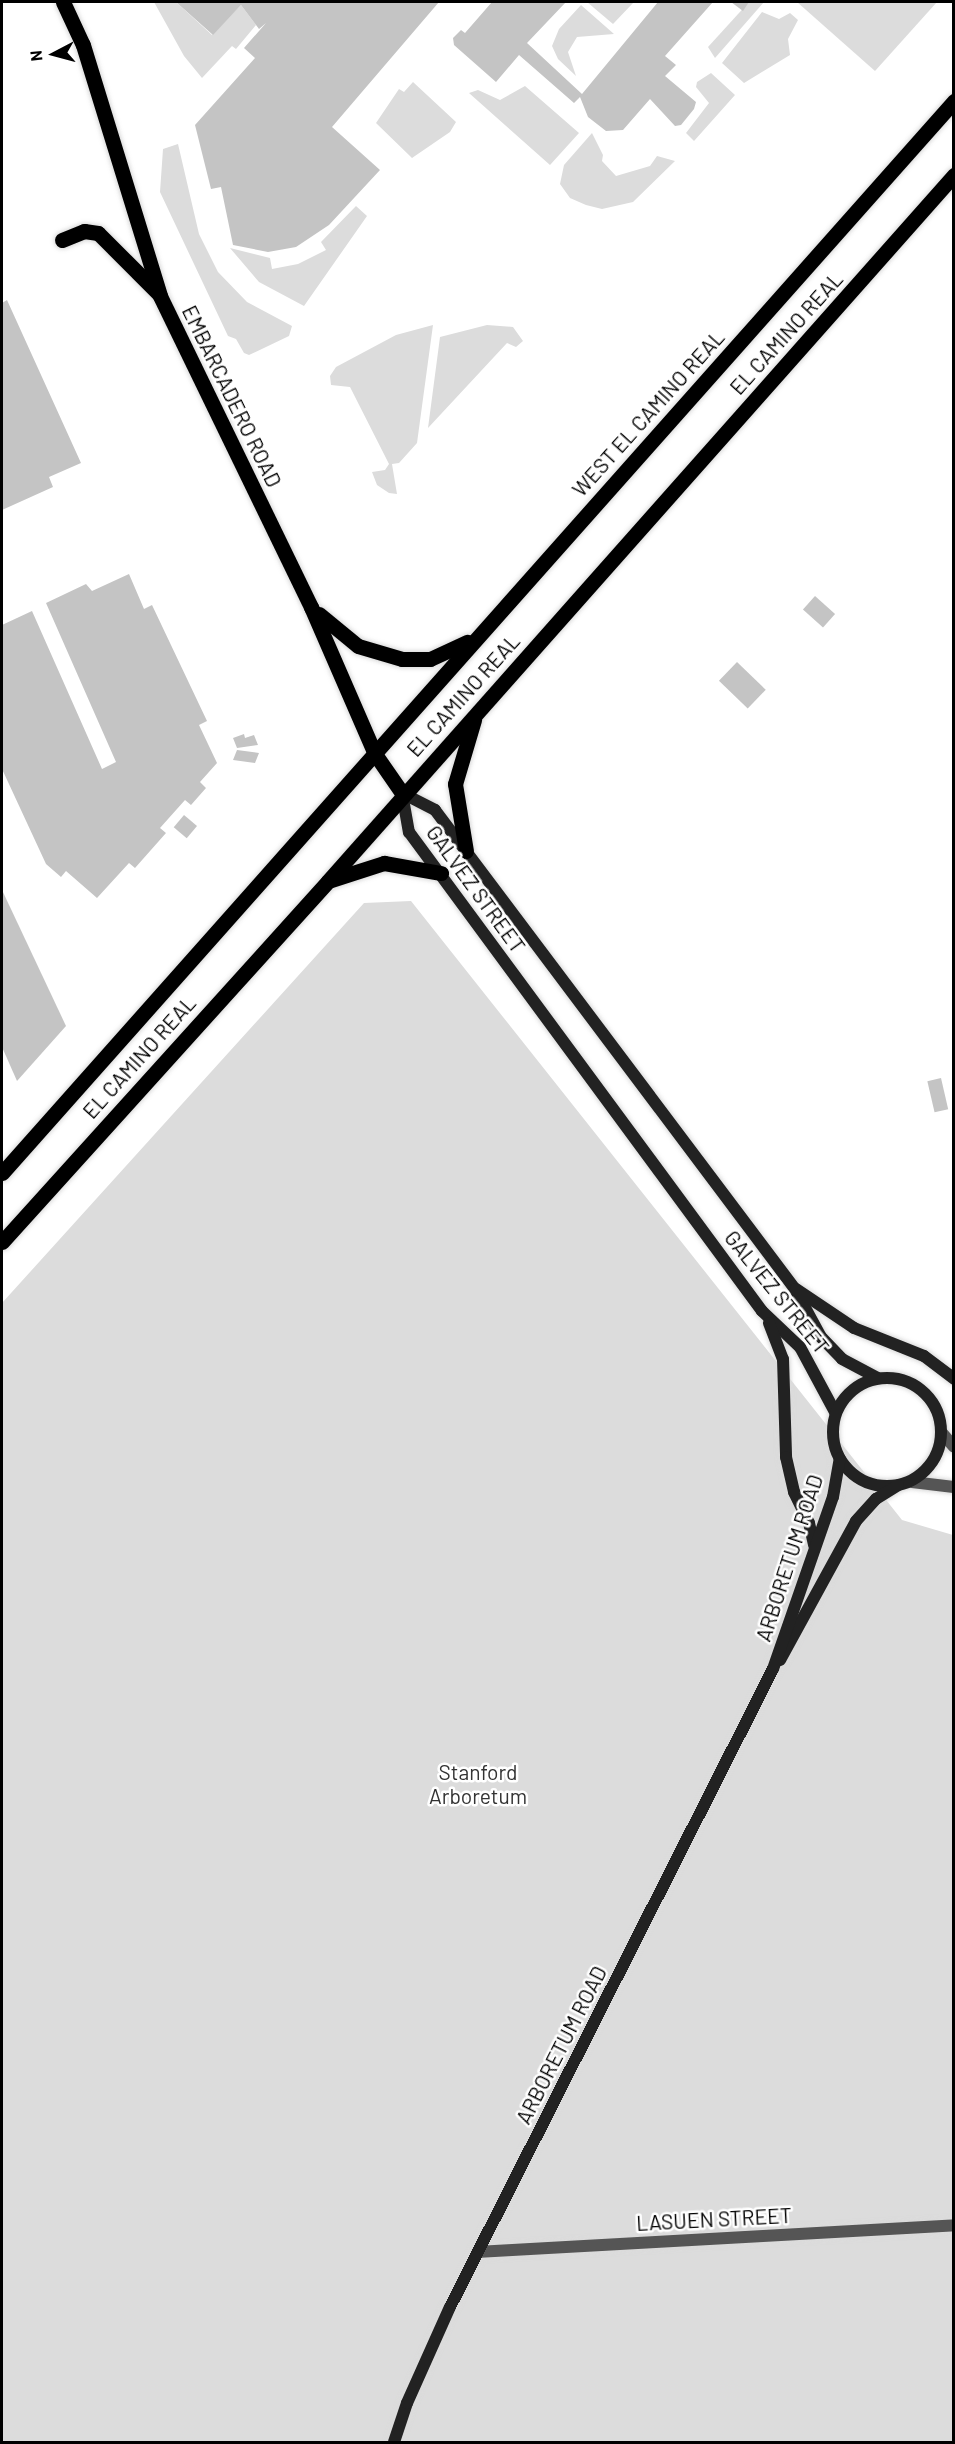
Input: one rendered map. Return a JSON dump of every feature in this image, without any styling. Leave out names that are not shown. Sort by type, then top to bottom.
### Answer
[{"type":"main road","name":"EMBARCADERO ROAD","points":[[63,2],[82,45],[160,296],[311,607],[375,754],[402,793]]},
{"type":"main road","name":"WEST EL CAMINO REAL","points":[[375,754],[477,636],[954,101]]},
{"type":"main road","name":"EL CAMINO REAL","points":[[2,1242],[328,881],[402,793],[475,715],[954,175]]},
{"type":"main road","points":[[62,240],[84,231],[98,233],[160,296]]},
{"type":"main road","points":[[311,607],[357,646],[402,659],[430,659],[477,636]]},
{"type":"main road","points":[[466,851],[455,784],[475,715]]},
{"type":"main road","name":"EL CAMINO REAL","points":[[2,1173],[375,754]]},
{"type":"main road","name":"GALVEZ STREET","points":[[402,793],[432,806],[795,1289],[821,1338],[843,1359],[877,1378]]},
{"type":"main road","name":"GALVEZ STREET","points":[[402,793],[410,832],[762,1311],[800,1347],[835,1412]]},
{"type":"main road","points":[[328,881],[384,863],[441,873]]},
{"type":"main road","points":[[795,1289],[854,1328],[924,1356],[954,1379]]},
{"type":"main road","points":[[762,1311],[783,1359],[786,1457],[794,1492],[809,1523],[814,1545]]},
{"type":"main road","points":[[877,1378],[898,1381],[926,1397],[942,1433],[930,1467],[912,1482],[898,1485],[865,1479],[840,1459],[834,1437],[835,1412],[849,1390],[877,1378]]},
{"type":"main road","name":"ARBORETUM ROAD","points":[[394,2442],[407,2403],[478,2252],[773,1669],[814,1545],[833,1497],[840,1459]]},
{"type":"main road","name":"ARBORETUM ROAD","points":[[773,1669],[790,1647],[856,1521],[876,1499],[898,1485]]},
{"type":"street","points":[[942,1433],[954,1448]]},
{"type":"street","points":[[912,1482],[954,1487]]},
{"type":"street","name":"LASUEN STREET","points":[[478,2252],[954,2225]]},
{"type":"green space","points":[[154,2],[176,2],[212,35],[241,5],[256,25],[236,49],[232,46],[202,78],[184,56]]},
{"type":"green space","points":[[587,2],[634,2],[613,24]]},
{"type":"green space","points":[[749,2],[764,2],[715,58],[708,47]]},
{"type":"green space","points":[[797,2],[937,2],[875,71]]},
{"type":"green space","points":[[581,5],[614,34],[577,37],[568,52],[576,76],[558,59],[552,46],[559,29]]},
{"type":"green space","points":[[762,12],[779,19],[790,13],[798,20],[788,39],[790,55],[744,83],[722,63]]},
{"type":"green space","points":[[711,73],[735,95],[694,141],[686,133],[709,103],[696,87],[697,82]]},
{"type":"green space","points":[[413,82],[456,122],[450,132],[412,158],[376,123],[399,89],[404,92]]},
{"type":"green space","points":[[525,86],[579,133],[550,165],[469,93],[478,90],[500,100]]},
{"type":"green space","points":[[592,133],[603,155],[602,161],[616,176],[650,166],[657,156],[675,161],[633,202],[602,209],[586,205],[570,198],[560,184],[564,165]]},
{"type":"green space","points":[[178,144],[199,234],[218,272],[247,302],[292,326],[289,336],[249,355],[244,353],[236,339],[228,336],[160,192],[163,149]]},
{"type":"green space","points":[[356,206],[367,216],[304,306],[259,282],[230,248],[270,258],[272,269],[298,264],[326,250],[321,242]]},
{"type":"green space","points":[[433,325],[417,443],[399,463],[392,464],[397,494],[389,493],[377,485],[372,472],[385,470],[389,464],[350,387],[331,385],[330,376],[336,367],[396,335]]},
{"type":"green space","points":[[487,325],[513,327],[523,341],[516,347],[507,343],[428,428],[440,337]]},
{"type":"green space","name":"Stanford Arboretum","points":[[411,901],[902,1520],[953,1535],[953,2442],[2,2442],[2,1303],[364,903]]},
{"type":"building","points":[[176,2],[439,2],[332,127],[380,170],[329,225],[296,247],[268,252],[233,245],[221,187],[211,189],[195,125],[255,58],[244,48],[266,23],[259,29],[241,5],[213,35]]},
{"type":"building","points":[[492,2],[566,2],[527,43],[582,94],[658,2],[713,2],[665,56],[676,65],[665,76],[696,102],[694,109],[681,125],[675,126],[650,99],[623,130],[606,131],[588,117],[580,97],[574,103],[519,55],[496,82],[454,45],[453,38],[461,30],[465,33]]},
{"type":"building","points":[[731,2],[749,2],[743,11]]},
{"type":"building","points":[[7,300],[81,463],[49,477],[53,487],[2,510],[2,303]]},
{"type":"building","points":[[129,574],[144,609],[152,605],[207,721],[199,725],[217,763],[200,782],[206,788],[191,805],[185,800],[160,828],[166,833],[135,868],[129,863],[97,898],[66,871],[61,877],[46,864],[2,769],[2,625],[32,611],[102,769],[116,762],[46,603],[86,584],[92,591]]},
{"type":"building","points":[[815,596],[835,614],[823,627],[803,609]]},
{"type":"building","points":[[737,662],[766,690],[748,708],[719,681]]},
{"type":"building","points":[[244,734],[245,738],[254,735],[258,745],[237,748],[233,738]]},
{"type":"building","points":[[237,750],[259,753],[255,763],[233,760]]},
{"type":"building","points":[[184,815],[197,826],[187,838],[174,827]]},
{"type":"building","points":[[2,890],[66,1026],[17,1081],[2,1047]]},
{"type":"building","points":[[941,1078],[948,1109],[935,1112],[927,1081]]}]
